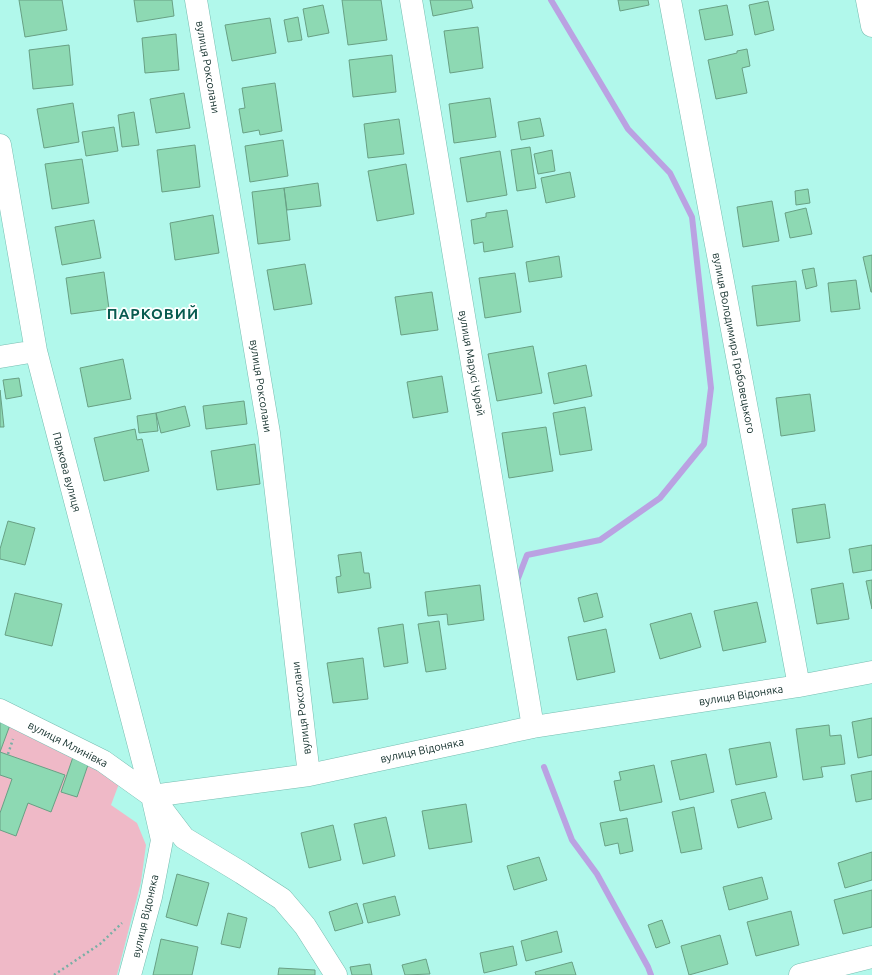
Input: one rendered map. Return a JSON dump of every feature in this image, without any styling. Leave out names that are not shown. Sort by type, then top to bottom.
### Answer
[{"type":"street","name":"вулиця Роксолани","points":[[196,0],[270,433],[309,774]]},
{"type":"street","name":"вулиця Марусі Чурай","points":[[410,0],[533,727]]},
{"type":"street","name":"вулиця Володимира Грабовецького","points":[[670,0],[799,686]]},
{"type":"street","points":[[867,0],[872,26]]},
{"type":"street","name":"Паркова вулиця","points":[[0,145],[36,351],[152,796]]},
{"type":"street","points":[[0,358],[36,351]]},
{"type":"street","name":"вулиця Відоняка","points":[[130,975],[151,897],[162,840],[152,796],[309,774],[533,727],[799,686],[872,672]]},
{"type":"street","name":"вулиця Млинівка","points":[[0,710],[103,761],[152,796]]},
{"type":"street","points":[[152,796],[184,838],[282,899],[305,926],[336,975]]},
{"type":"street","points":[[800,975],[872,957]]},
{"type":"path","points":[[54,975],[100,944],[122,923]]},
{"type":"shaded area","points":[[0,719],[120,781],[111,805],[137,823],[146,845],[141,882],[117,975],[0,975]]},
{"type":"building","points":[[19,0],[62,0],[67,30],[25,37]]},
{"type":"building","points":[[134,0],[172,0],[174,16],[137,22]]},
{"type":"building","points":[[342,0],[381,0],[387,40],[348,45]]},
{"type":"building","points":[[430,0],[471,0],[473,8],[433,16]]},
{"type":"building","points":[[618,0],[648,0],[649,5],[620,11]]},
{"type":"building","points":[[768,1],[774,30],[755,35],[749,5]]},
{"type":"building","points":[[323,5],[329,33],[308,37],[303,9]]},
{"type":"building","points":[[727,5],[733,35],[705,40],[699,10]]},
{"type":"building","points":[[298,17],[302,40],[288,42],[284,20]]},
{"type":"building","points":[[270,18],[276,53],[232,61],[225,25]]},
{"type":"building","points":[[478,27],[483,68],[450,73],[444,31]]},
{"type":"building","points":[[176,34],[179,70],[145,73],[142,38]]},
{"type":"building","points":[[69,45],[73,85],[33,89],[29,50]]},
{"type":"building","points":[[747,49],[750,66],[742,68],[747,93],[716,99],[708,60]]},
{"type":"building","points":[[392,55],[396,92],[353,97],[349,60]]},
{"type":"building","points":[[275,83],[282,131],[260,135],[259,130],[243,133],[239,109],[245,108],[242,88]]},
{"type":"building","points":[[184,93],[190,128],[156,133],[150,99]]},
{"type":"building","points":[[490,98],[496,137],[454,143],[449,104]]},
{"type":"building","points":[[73,103],[79,142],[44,148],[37,109]]},
{"type":"building","points":[[134,112],[139,145],[122,147],[118,115]]},
{"type":"building","points":[[540,118],[544,136],[521,140],[518,122]]},
{"type":"building","points":[[399,119],[404,154],[368,158],[364,124]]},
{"type":"building","points":[[114,127],[118,151],[86,156],[82,132]]},
{"type":"building","points":[[283,140],[288,176],[250,182],[245,146]]},
{"type":"building","points":[[195,145],[200,187],[162,192],[157,150]]},
{"type":"building","points":[[530,147],[536,188],[517,191],[511,150]]},
{"type":"building","points":[[552,150],[555,171],[538,174],[534,154]]},
{"type":"building","points":[[500,151],[507,195],[467,202],[460,158]]},
{"type":"building","points":[[82,159],[89,203],[52,209],[45,164]]},
{"type":"building","points":[[406,164],[414,214],[377,221],[368,171]]},
{"type":"building","points":[[570,172],[575,197],[546,203],[541,178]]},
{"type":"building","points":[[318,183],[321,206],[287,210],[284,188]]},
{"type":"building","points":[[284,188],[290,240],[258,244],[252,192]]},
{"type":"building","points":[[808,189],[810,203],[796,205],[795,191]]},
{"type":"building","points":[[772,201],[779,241],[743,247],[737,207]]},
{"type":"building","points":[[806,208],[812,234],[790,238],[785,213]]},
{"type":"building","points":[[507,210],[513,247],[484,252],[483,242],[474,244],[471,220],[486,217],[486,213]]},
{"type":"building","points":[[213,215],[219,253],[175,260],[170,223]]},
{"type":"building","points":[[94,220],[101,258],[62,265],[55,227]]},
{"type":"building","points":[[872,255],[872,292],[871,292],[863,257]]},
{"type":"building","points":[[559,256],[562,277],[529,282],[526,262]]},
{"type":"building","points":[[305,264],[312,304],[274,310],[267,270]]},
{"type":"building","points":[[814,268],[817,286],[806,289],[802,270]]},
{"type":"building","points":[[104,272],[109,309],[71,314],[66,278]]},
{"type":"building","points":[[515,273],[521,312],[485,318],[479,278]]},
{"type":"building","points":[[856,280],[860,309],[831,312],[828,283]]},
{"type":"building","points":[[796,281],[800,321],[757,326],[752,286]]},
{"type":"building","points":[[432,292],[438,330],[401,335],[395,297]]},
{"type":"building","points":[[533,346],[542,393],[497,401],[488,354]]},
{"type":"building","points":[[123,359],[131,399],[88,407],[80,368]]},
{"type":"building","points":[[586,365],[592,396],[554,404],[548,373]]},
{"type":"building","points":[[442,376],[448,412],[413,418],[407,382]]},
{"type":"building","points":[[19,378],[22,396],[6,399],[3,380]]},
{"type":"building","points":[[0,390],[4,427],[0,427]]},
{"type":"building","points":[[810,394],[815,431],[781,436],[776,398]]},
{"type":"building","points":[[244,401],[247,424],[206,429],[203,406]]},
{"type":"building","points":[[185,406],[190,426],[161,433],[156,413]]},
{"type":"building","points":[[585,407],[592,450],[560,455],[553,413]]},
{"type":"building","points":[[156,413],[158,431],[139,433],[137,416]]},
{"type":"building","points":[[546,427],[553,471],[509,478],[502,433]]},
{"type":"building","points":[[135,429],[137,440],[142,439],[149,471],[104,481],[94,438]]},
{"type":"building","points":[[255,444],[260,484],[217,490],[211,451]]},
{"type":"building","points":[[825,504],[830,538],[797,543],[792,509]]},
{"type":"building","points":[[8,521],[35,528],[25,565],[0,559],[0,549]]},
{"type":"building","points":[[872,545],[872,570],[853,573],[849,549]]},
{"type":"building","points":[[361,552],[364,573],[369,573],[371,588],[338,593],[336,577],[341,576],[338,555]]},
{"type":"building","points":[[872,580],[872,609],[866,581]]},
{"type":"building","points":[[843,583],[849,619],[817,624],[811,589]]},
{"type":"building","points":[[480,585],[484,620],[448,625],[447,614],[428,616],[425,592]]},
{"type":"building","points":[[15,593],[62,604],[52,646],[5,635]]},
{"type":"building","points":[[597,593],[603,617],[584,622],[578,598]]},
{"type":"building","points":[[757,602],[766,642],[723,651],[714,611]]},
{"type":"building","points":[[691,613],[701,647],[660,659],[650,624]]},
{"type":"building","points":[[439,621],[446,669],[426,672],[418,624]]},
{"type":"building","points":[[403,624],[408,663],[384,667],[378,628]]},
{"type":"building","points":[[606,629],[615,672],[577,680],[568,637]]},
{"type":"building","points":[[363,658],[368,699],[333,703],[327,663]]},
{"type":"building","points":[[872,718],[872,755],[858,758],[852,722]]},
{"type":"building","points":[[0,721],[10,725],[0,752]]},
{"type":"building","points":[[829,725],[830,736],[841,735],[845,764],[821,767],[823,777],[803,780],[796,729]]},
{"type":"building","points":[[770,742],[777,777],[736,785],[729,749]]},
{"type":"building","points":[[0,752],[65,775],[51,812],[28,803],[16,836],[0,830],[0,813],[12,779],[0,775]]},
{"type":"building","points":[[706,754],[714,792],[680,800],[671,761]]},
{"type":"building","points":[[73,757],[89,762],[77,797],[61,792]]},
{"type":"building","points":[[654,765],[662,802],[620,811],[614,781],[621,780],[619,772]]},
{"type":"building","points":[[872,771],[872,799],[856,802],[851,775]]},
{"type":"building","points":[[765,792],[772,819],[738,828],[731,800]]},
{"type":"building","points":[[466,804],[472,842],[429,849],[422,811]]},
{"type":"building","points":[[694,807],[702,849],[681,853],[672,812]]},
{"type":"building","points":[[386,817],[395,856],[363,864],[354,824]]},
{"type":"building","points":[[627,818],[633,851],[620,854],[618,843],[605,846],[600,823]]},
{"type":"building","points":[[333,825],[341,860],[309,868],[301,833]]},
{"type":"building","points":[[872,852],[872,880],[845,888],[838,863]]},
{"type":"building","points":[[539,857],[547,880],[514,890],[507,866]]},
{"type":"building","points":[[177,874],[209,883],[197,926],[166,917]]},
{"type":"building","points":[[762,877],[768,899],[729,910],[723,887]]},
{"type":"building","points":[[872,890],[872,927],[843,934],[834,900]]},
{"type":"building","points":[[395,896],[400,915],[368,923],[363,904]]},
{"type":"building","points":[[357,903],[363,923],[335,931],[329,912]]},
{"type":"building","points":[[791,911],[799,945],[756,956],[747,922]]},
{"type":"building","points":[[228,913],[247,918],[240,948],[221,944]]},
{"type":"building","points":[[662,920],[670,943],[656,948],[648,925]]},
{"type":"building","points":[[557,931],[562,952],[526,961],[521,941]]},
{"type":"building","points":[[720,935],[728,964],[689,975],[681,946]]},
{"type":"building","points":[[161,939],[198,947],[192,975],[153,975]]},
{"type":"building","points":[[513,946],[517,965],[484,973],[480,953]]},
{"type":"building","points":[[426,959],[430,974],[405,975],[402,965]]},
{"type":"building","points":[[572,962],[576,975],[536,975],[535,972]]},
{"type":"building","points":[[370,964],[372,975],[352,975],[350,967]]},
{"type":"building","points":[[279,968],[315,970],[315,975],[278,975]]},
{"type":"waterway","points":[[518,584],[517,581],[527,555],[600,540],[660,498],[704,444],[711,388],[692,217],[670,173],[628,129],[551,0]]},
{"type":"waterway","points":[[544,767],[572,840],[597,874],[651,975]]},
{"type":"district","name":"ПАРКОВИЙ","points":[[153,314]]}]
